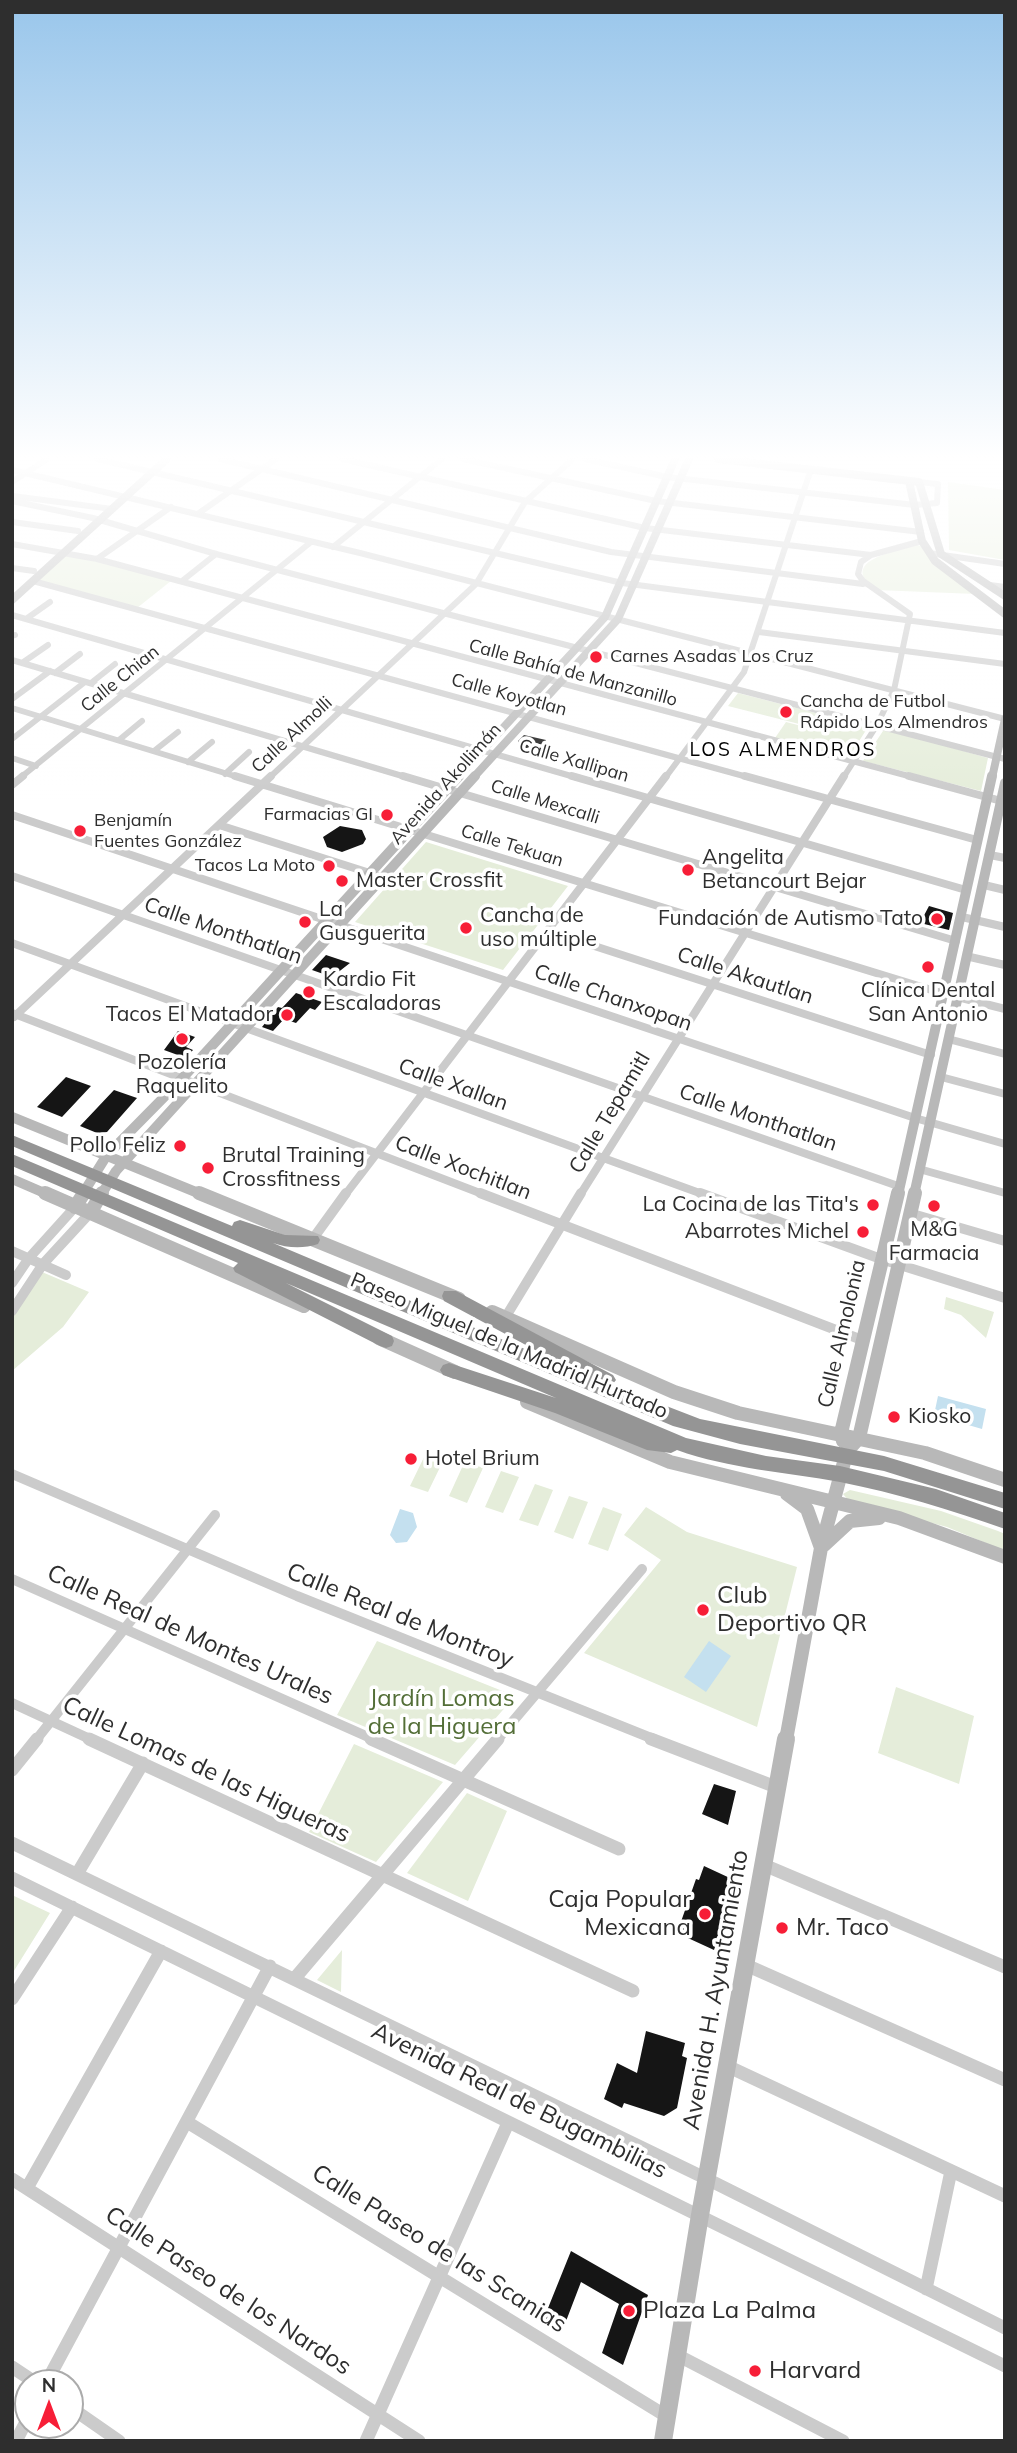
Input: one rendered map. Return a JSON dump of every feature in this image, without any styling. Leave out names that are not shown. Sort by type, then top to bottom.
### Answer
[{"type":"highway","name":"Paseo Miguel de la Madrid Hurtado","points":[[12,1140],[679,1421],[723,1435],[846,1453],[936,1477],[1005,1501]]},
{"type":"highway","name":"Paseo Miguel de la Madrid Hurtado","points":[[12,1160],[684,1445],[766,1464],[840,1474],[936,1497],[1005,1521]]},
{"type":"highway","points":[[163,1204],[185,1207],[285,1241],[312,1240]]},
{"type":"highway","points":[[153,1220],[183,1239],[386,1341]]},
{"type":"highway","points":[[450,1296],[679,1421]]},
{"type":"highway","points":[[449,1370],[549,1403],[647,1442],[684,1445]]},
{"type":"street","points":[[12,591],[31,573]]},
{"type":"street","points":[[12,600],[40,573]]},
{"type":"street","name":"Calle Bahía de Manzanillo","points":[[154,573],[411,645],[1003,802]]},
{"type":"street","points":[[182,581],[191,573]]},
{"type":"street","name":"Calle Chian","points":[[12,785],[272,573]]},
{"type":"street","points":[[295,573],[1000,757]]},
{"type":"street","points":[[435,573],[1005,719]]},
{"type":"street","name":"Calle Almolli","points":[[14,1016],[476,584],[482,573]]},
{"type":"street","points":[[578,573],[622,583],[1005,633]]},
{"type":"street","name":"Avenida Akollimán","points":[[92,1193],[102,1177],[107,1155],[233,1024],[544,680],[605,617],[626,573]]},
{"type":"street","name":"Avenida Akollimán","points":[[102,1177],[124,1162],[247,1029],[618,619],[639,573]]},
{"type":"street","points":[[312,1240],[376,1153],[619,841],[648,798],[733,687],[752,653],[778,573]]},
{"type":"street","points":[[788,573],[863,584]]},
{"type":"street","points":[[858,573],[863,584],[876,594],[903,606],[910,614],[909,620]]},
{"type":"street","points":[[951,573],[1005,614]]},
{"type":"street","points":[[972,573],[1005,596]]},
{"type":"street","name":"Calle Koyotlan","points":[[33,581],[977,840]]},
{"type":"street","points":[[990,585],[1005,587]]},
{"type":"street","points":[[26,619],[50,602]]},
{"type":"street","name":"Calle Xallipan","points":[[12,615],[966,890]]},
{"type":"street","name":"Calle Tepamitl","points":[[505,1318],[640,1095],[877,726],[894,690],[909,620]]},
{"type":"street","points":[[759,632],[1005,664]]},
{"type":"street","points":[[15,661],[48,645]]},
{"type":"street","points":[[12,699],[80,654]]},
{"type":"street","name":"Calle Mexcalli","points":[[15,661],[956,941]]},
{"type":"street","points":[[12,739],[115,664]]},
{"type":"street","name":"Calle Tekuan","points":[[12,708],[743,932],[1005,1007]]},
{"type":"street","name":"Calle Almolonia","points":[[846,1453],[841,1433],[931,1055],[987,797],[1000,757],[1005,719]]},
{"type":"street","points":[[119,740],[142,721]]},
{"type":"street","points":[[154,751],[178,732]]},
{"type":"street","points":[[188,762],[212,741]]},
{"type":"street","points":[[225,774],[249,752]]},
{"type":"street","points":[[12,758],[36,766]]},
{"type":"street","name":"Calle Almolonia","points":[[859,1438],[929,1123],[952,1040],[1005,783]]},
{"type":"street","name":"Calle Chanxopan","points":[[12,815],[929,1123],[1005,1144]]},
{"type":"street","points":[[219,825],[384,878]]},
{"type":"street","points":[[990,855],[1005,858]]},
{"type":"street","name":"Calle Monthatlan","points":[[12,876],[898,1185]]},
{"type":"street","points":[[984,885],[1005,890]]},
{"type":"street","points":[[962,916],[1005,927]]},
{"type":"street","name":"Calle Akautlan","points":[[548,931],[931,1055]]},
{"type":"street","name":"Calle Xallan","points":[[12,943],[897,1265]]},
{"type":"street","points":[[970,957],[1005,965]]},
{"type":"street","name":"Calle Xochitlan","points":[[14,1016],[862,1340]]},
{"type":"street","points":[[952,1040],[1005,1054]]},
{"type":"street","points":[[941,1077],[1005,1094]]},
{"type":"street","points":[[12,1117],[505,1318],[674,1392],[738,1413],[925,1453],[1005,1479]]},
{"type":"street","points":[[919,1169],[1005,1193]]},
{"type":"street","points":[[12,1179],[449,1370],[670,1462],[899,1518],[1005,1557]]},
{"type":"street","points":[[12,1283],[29,1258],[75,1206],[92,1193]]},
{"type":"street","points":[[12,1311],[43,1264],[90,1213],[92,1193]]},
{"type":"street","points":[[909,1213],[1005,1241]]},
{"type":"street","points":[[12,1251],[66,1275]]},
{"type":"street","points":[[897,1265],[1005,1298]]},
{"type":"street","points":[[834,1500],[846,1453],[859,1438]]},
{"type":"street","name":"Calle Real de Montroy","points":[[12,1474],[186,1551],[536,1694],[776,1787]]},
{"type":"street","points":[[778,1489],[798,1500],[807,1510],[821,1548],[850,1521],[865,1517],[899,1518]]},
{"type":"street","name":"Avenida H. Ayuntamiento","points":[[663,2441],[706,2179],[776,1787],[821,1548],[834,1500]]},
{"type":"street","points":[[12,1770],[215,1515]]},
{"type":"street","points":[[295,1978],[642,1569]]},
{"type":"street","name":"Calle Real de Montes Urales","points":[[12,1579],[619,1849]]},
{"type":"street","name":"Calle Lomas de las Higueras","points":[[12,1703],[633,1991]]},
{"type":"street","points":[[77,1874],[143,1763]]},
{"type":"street","name":"Avenida Real de Bugambilias","points":[[12,1843],[295,1978],[1005,2328]]},
{"type":"street","points":[[764,1865],[1005,1967]]},
{"type":"street","name":"Avenida Real de Bugambilias","points":[[12,1878],[1005,2366]]},
{"type":"street","points":[[12,1999],[72,1907]]},
{"type":"street","points":[[27,2188],[161,1951]]},
{"type":"street","points":[[746,1965],[1005,2080]]},
{"type":"street","points":[[54,2369],[270,1966]]},
{"type":"street","points":[[727,2066],[1005,2196]]},
{"type":"street","name":"Calle Paseo de las Scanias","points":[[187,2122],[666,2416]]},
{"type":"street","points":[[366,2441],[508,2123]]},
{"type":"street","points":[[926,2289],[951,2171]]},
{"type":"street","name":"Calle Paseo de los Nardos","points":[[12,2179],[419,2441]]},
{"type":"street","points":[[676,2354],[843,2441]]},
{"type":"street","points":[[84,2417],[119,2441]]},
{"type":"green space","points":[[45,573],[142,573],[171,581],[137,608],[38,580]]},
{"type":"green space","points":[[863,573],[952,573],[976,594],[876,590],[865,580]]},
{"type":"green space","name":"Cancha de Futbol Rápido Los Almendros","points":[[738,693],[820,714],[811,727],[728,706]]},
{"type":"green space","points":[[823,716],[868,727],[849,757],[775,738],[786,722],[813,729]]},
{"type":"green space","points":[[889,730],[988,758],[981,791],[863,761],[883,731]]},
{"type":"green space","points":[[426,842],[568,886],[503,970],[355,922]]},
{"type":"green space","points":[[42,1272],[89,1292],[63,1327],[12,1371],[12,1317]]},
{"type":"green space","points":[[946,1297],[994,1312],[986,1338],[961,1315],[944,1309]]},
{"type":"green space","points":[[427,1451],[445,1457],[428,1492],[410,1486]]},
{"type":"green space","points":[[465,1461],[483,1468],[467,1503],[449,1496]]},
{"type":"green space","points":[[501,1471],[519,1477],[503,1513],[485,1507]]},
{"type":"green space","points":[[535,1484],[553,1490],[538,1526],[519,1520]]},
{"type":"green space","points":[[850,1490],[941,1511],[998,1531],[1005,1534],[1005,1551],[947,1527],[849,1501],[843,1494]]},
{"type":"green space","points":[[569,1496],[588,1502],[573,1539],[554,1532]]},
{"type":"green space","points":[[603,1507],[622,1514],[608,1551],[588,1544]]},
{"type":"green space","name":"Club Deportivo QR","points":[[646,1507],[687,1532],[797,1567],[757,1727],[584,1653],[661,1560],[624,1535]]},
{"type":"green space","name":"Jardín Lomas de la Higuera","points":[[377,1641],[515,1696],[455,1765],[337,1715]]},
{"type":"green space","points":[[896,1687],[974,1716],[959,1784],[878,1753]]},
{"type":"green space","points":[[354,1744],[443,1782],[376,1862],[309,1832]]},
{"type":"green space","points":[[467,1793],[507,1811],[468,1901],[407,1873]]},
{"type":"green space","points":[[12,1895],[50,1913],[12,1974]]},
{"type":"green space","points":[[342,1950],[341,1992],[317,1980]]},
{"type":"water","points":[[938,1396],[986,1409],[982,1429],[934,1415]]},
{"type":"water","points":[[400,1509],[413,1513],[417,1527],[407,1542],[396,1543],[390,1535]]},
{"type":"water","points":[[709,1641],[731,1656],[706,1692],[684,1677]]},
{"type":"building","points":[[524,735],[546,740],[533,755],[521,752],[518,741]]},
{"type":"building","points":[[340,826],[362,830],[366,839],[363,844],[342,852],[327,847],[323,837]]},
{"type":"building","name":"Fundación de Autismo Tato","points":[[929,906],[953,913],[949,930],[920,923]]},
{"type":"building","points":[[326,955],[350,963],[332,977],[312,970]]},
{"type":"building","points":[[296,993],[322,1002],[315,1010],[310,1008],[296,1023],[284,1019],[273,1031],[262,1027],[278,1007],[282,1008]]},
{"type":"building","points":[[178,1031],[195,1037],[186,1047],[193,1050],[186,1058],[164,1050]]},
{"type":"building","points":[[66,1077],[91,1086],[62,1117],[37,1107]]},
{"type":"building","points":[[114,1090],[137,1098],[107,1132],[97,1133],[80,1126]]},
{"type":"building","points":[[714,1784],[736,1791],[728,1825],[702,1814]]},
{"type":"building","name":"Caja Popular Mexicana","points":[[704,1866],[732,1879],[727,1892],[732,1895],[714,1950],[677,1933],[696,1879],[699,1880]]},
{"type":"building","points":[[646,2031],[685,2043],[682,2056],[687,2058],[677,2108],[664,2116],[624,2103],[622,2108],[604,2099],[617,2063],[637,2073]]},
{"type":"building","name":"Plaza La Palma","points":[[571,2251],[648,2295],[623,2365],[602,2353],[619,2304],[581,2282],[563,2329],[544,2318]]},
{"type":"place","name":"Carnes Asadas Los Cruz","points":[[596,657]]},
{"type":"place","name":"Cancha de Futbol Rápido Los Almendros","points":[[786,712]]},
{"type":"place","name":"Farmacias GI","points":[[387,815]]},
{"type":"place","name":"Benjamín Fuentes González","points":[[80,831]]},
{"type":"place","name":"Tacos La Moto","points":[[329,866]]},
{"type":"place","name":"Angelita Betancourt Bejar","points":[[688,870]]},
{"type":"place","name":"Master Crossfit","points":[[342,881]]},
{"type":"place","name":"Fundación de Autismo Tato","points":[[937,919]]},
{"type":"place","name":"La Gusguerita","points":[[305,922]]},
{"type":"place","name":"Cancha de uso múltiple","points":[[466,928]]},
{"type":"place","name":"Clínica Dental San Antonio","points":[[928,967]]},
{"type":"place","name":"Kardio Fit Escaladoras","points":[[309,992]]},
{"type":"place","name":"Tacos El Matador","points":[[287,1015]]},
{"type":"place","name":"Pozolería Raquelito","points":[[182,1039]]},
{"type":"place","name":"Pollo Feliz","points":[[180,1146]]},
{"type":"place","name":"Brutal Training Crossfitness","points":[[208,1168]]},
{"type":"place","name":"La Cocina de las Tita's","points":[[873,1205]]},
{"type":"place","name":"M&G Farmacia","points":[[934,1206]]},
{"type":"place","name":"Abarrotes Michel","points":[[863,1232]]},
{"type":"place","name":"Kiosko","points":[[894,1417]]},
{"type":"place","name":"Hotel Brium","points":[[411,1459]]},
{"type":"place","name":"Club Deportivo QR","points":[[703,1610]]},
{"type":"place","name":"Caja Popular Mexicana","points":[[705,1914]]},
{"type":"place","name":"Mr. Taco","points":[[782,1928]]},
{"type":"place","name":"Plaza La Palma","points":[[629,2311]]},
{"type":"place","name":"Harvard","points":[[755,2371]]},
{"type":"district","name":"LOS ALMENDROS","points":[[783,750]]}]
